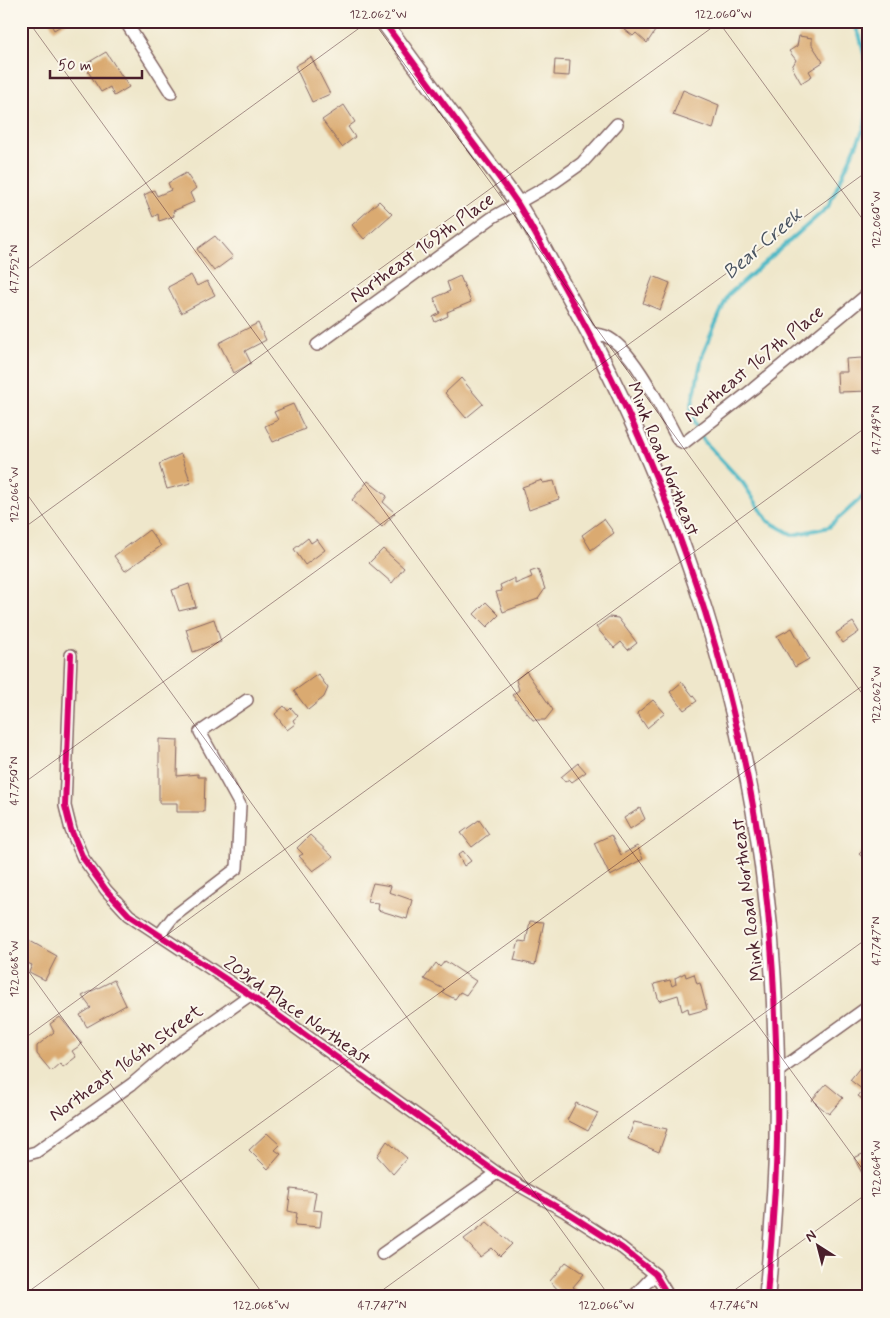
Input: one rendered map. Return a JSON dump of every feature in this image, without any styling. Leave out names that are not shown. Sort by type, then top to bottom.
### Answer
[{"type":"street","points":[[125,21],[171,93]]},
{"type":"street","name":"Mink Road Northeast","points":[[383,21],[517,203],[590,333],[649,457],[682,546],[711,634],[733,712],[749,787],[770,934],[777,1072],[776,1142],[767,1297]]},
{"type":"street","name":"Northeast 169th Place","points":[[317,345],[493,217],[555,182],[582,163],[617,124]]},
{"type":"street","name":"Northeast 167th Place","points":[[590,333],[607,337],[621,348],[643,376],[678,440],[684,443],[869,292]]},
{"type":"street","name":"203rd Place Northeast","points":[[70,655],[65,806],[71,830],[83,858],[106,890],[129,915],[250,995],[497,1173],[566,1212],[622,1248],[656,1274],[670,1297]]},
{"type":"street","points":[[160,934],[173,917],[237,868],[240,805],[200,732],[247,700]]},
{"type":"street","name":"Northeast 166th Street","points":[[21,1156],[36,1152],[132,1084],[172,1050],[250,995]]},
{"type":"street","points":[[777,1072],[869,1006]]},
{"type":"street","points":[[382,1254],[497,1173]]},
{"type":"street","points":[[633,1297],[656,1274]]},
{"type":"building","points":[[49,21],[69,21],[54,30]]},
{"type":"building","points":[[626,21],[648,21],[646,23],[655,31],[647,43],[636,33],[633,36],[624,29],[627,26],[623,24]]},
{"type":"building","points":[[799,36],[812,38],[812,45],[823,62],[809,71],[812,76],[801,83],[792,67],[796,60],[789,51],[797,46]]},
{"type":"building","points":[[106,52],[129,87],[114,96],[110,87],[101,92],[84,65]]},
{"type":"building","points":[[311,57],[330,94],[312,102],[295,66]]},
{"type":"building","points":[[555,60],[570,61],[569,76],[554,75]]},
{"type":"building","points":[[683,90],[719,105],[713,129],[673,115]]},
{"type":"building","points":[[344,105],[355,122],[348,127],[355,137],[342,147],[322,120]]},
{"type":"building","points":[[186,173],[196,188],[190,193],[194,202],[173,211],[174,216],[159,221],[158,214],[153,217],[144,195],[154,190],[157,196],[171,190],[168,183]]},
{"type":"building","points":[[379,201],[392,214],[364,239],[352,225]]},
{"type":"building","points":[[215,236],[233,257],[214,271],[197,249]]},
{"type":"building","points":[[191,275],[197,286],[207,281],[215,295],[181,313],[168,287]]},
{"type":"building","points":[[460,276],[471,302],[447,312],[448,316],[435,322],[433,317],[440,313],[434,298],[450,291],[447,282]]},
{"type":"building","points":[[653,276],[670,283],[660,310],[643,303]]},
{"type":"building","points":[[258,323],[266,340],[245,351],[251,363],[234,373],[219,343]]},
{"type":"building","points":[[862,358],[862,371],[869,371],[869,391],[838,392],[837,372],[847,372],[846,359]]},
{"type":"building","points":[[461,378],[483,404],[466,418],[445,393]]},
{"type":"building","points":[[293,404],[305,429],[273,442],[265,426],[278,420],[274,412]]},
{"type":"building","points":[[181,454],[191,483],[167,489],[159,464]]},
{"type":"building","points":[[542,480],[543,483],[554,481],[559,499],[529,510],[522,487]]},
{"type":"building","points":[[368,481],[387,496],[383,502],[395,513],[382,527],[352,500]]},
{"type":"building","points":[[604,519],[614,533],[591,550],[582,535]]},
{"type":"building","points":[[149,530],[161,546],[125,571],[114,556]]},
{"type":"building","points":[[308,538],[311,543],[317,539],[325,550],[305,565],[294,549]]},
{"type":"building","points":[[383,549],[404,568],[392,583],[369,563]]},
{"type":"building","points":[[538,569],[545,589],[538,599],[503,612],[496,592],[502,591],[500,585],[515,578],[515,584],[532,577],[530,572]]},
{"type":"building","points":[[189,584],[196,607],[179,611],[172,590]]},
{"type":"building","points":[[486,602],[499,615],[487,627],[474,614]]},
{"type":"building","points":[[609,617],[618,618],[637,643],[628,650],[621,642],[614,648],[596,627]]},
{"type":"building","points":[[214,619],[221,642],[193,652],[186,629]]},
{"type":"building","points":[[853,622],[859,632],[843,643],[836,633]]},
{"type":"building","points":[[792,628],[809,659],[795,667],[777,636]]},
{"type":"building","points":[[526,671],[553,710],[545,720],[533,720],[512,695],[519,690],[516,680]]},
{"type":"building","points":[[318,674],[328,688],[324,697],[308,710],[294,691]]},
{"type":"building","points":[[682,682],[697,701],[684,710],[670,692]]},
{"type":"building","points":[[653,700],[665,713],[647,728],[637,713]]},
{"type":"building","points":[[284,706],[288,711],[291,708],[298,716],[293,720],[295,724],[287,730],[275,714]]},
{"type":"building","points":[[159,739],[178,740],[177,776],[198,774],[198,777],[205,777],[204,812],[177,812],[177,803],[159,803]]},
{"type":"building","points":[[578,763],[586,772],[572,782],[569,779],[565,782],[561,777]]},
{"type":"building","points":[[640,808],[645,819],[630,829],[624,818]]},
{"type":"building","points":[[479,820],[489,834],[472,847],[461,833]]},
{"type":"building","points":[[310,835],[333,857],[313,871],[299,856],[303,854],[297,848]]},
{"type":"building","points":[[611,835],[621,855],[637,846],[643,859],[610,876],[594,843]]},
{"type":"building","points":[[869,845],[869,863],[859,854]]},
{"type":"building","points":[[463,851],[471,861],[464,866],[458,855]]},
{"type":"building","points":[[373,883],[391,886],[389,892],[412,900],[407,919],[378,910],[379,903],[367,902]]},
{"type":"building","points":[[530,921],[544,922],[535,965],[514,960],[519,941],[526,942]]},
{"type":"building","points":[[21,936],[57,956],[45,980],[29,972],[32,965],[25,962],[21,966]]},
{"type":"building","points":[[445,961],[476,981],[466,995],[460,992],[455,999],[443,993],[444,989],[424,979],[436,963],[440,967]]},
{"type":"building","points":[[685,973],[686,977],[694,974],[697,984],[700,983],[707,1009],[689,1014],[688,1008],[682,1011],[678,995],[659,1001],[654,984],[670,980],[672,986],[676,984],[675,978]]},
{"type":"building","points":[[114,980],[126,1005],[87,1027],[80,1015],[91,1008],[82,996]]},
{"type":"building","points":[[60,1017],[82,1044],[72,1051],[76,1057],[63,1067],[60,1063],[51,1071],[37,1054],[37,1046],[54,1032],[50,1024]]},
{"type":"building","points":[[862,1065],[869,1070],[869,1097],[865,1101],[858,1096],[863,1090],[850,1080]]},
{"type":"building","points":[[826,1084],[843,1098],[829,1114],[812,1100]]},
{"type":"building","points":[[576,1103],[598,1113],[588,1131],[567,1120]]},
{"type":"building","points":[[634,1122],[667,1129],[659,1152],[628,1139]]},
{"type":"building","points":[[267,1133],[280,1145],[275,1150],[281,1154],[268,1169],[249,1150]]},
{"type":"building","points":[[387,1141],[407,1158],[393,1174],[377,1156]]},
{"type":"building","points":[[869,1151],[869,1186],[854,1158]]},
{"type":"building","points":[[291,1189],[316,1192],[313,1210],[322,1211],[320,1227],[295,1225],[297,1213],[288,1211]]},
{"type":"building","points":[[487,1222],[512,1244],[500,1256],[492,1248],[480,1257],[464,1239]]},
{"type":"building","points":[[566,1262],[584,1274],[573,1287],[577,1290],[570,1297],[559,1297],[556,1294],[559,1291],[550,1281]]},
{"type":"waterway","name":"Bear Creek","points":[[853,21],[860,37],[869,75]]},
{"type":"waterway","name":"Bear Creek","points":[[869,92],[865,126],[828,207],[728,295],[703,353],[691,409],[694,423],[704,441],[743,483],[768,521],[793,535],[829,527],[869,491]]},
{"type":"cycle path","points":[[383,21],[507,188],[538,240],[601,357],[640,440],[675,525],[705,613],[730,701],[750,791],[765,882],[773,974],[777,1098],[777,1139],[767,1297]]},
{"type":"cycle path","points":[[71,655],[65,806],[71,830],[83,858],[106,890],[129,915],[250,995],[497,1173],[566,1212],[622,1248],[655,1274],[669,1297]]}]
